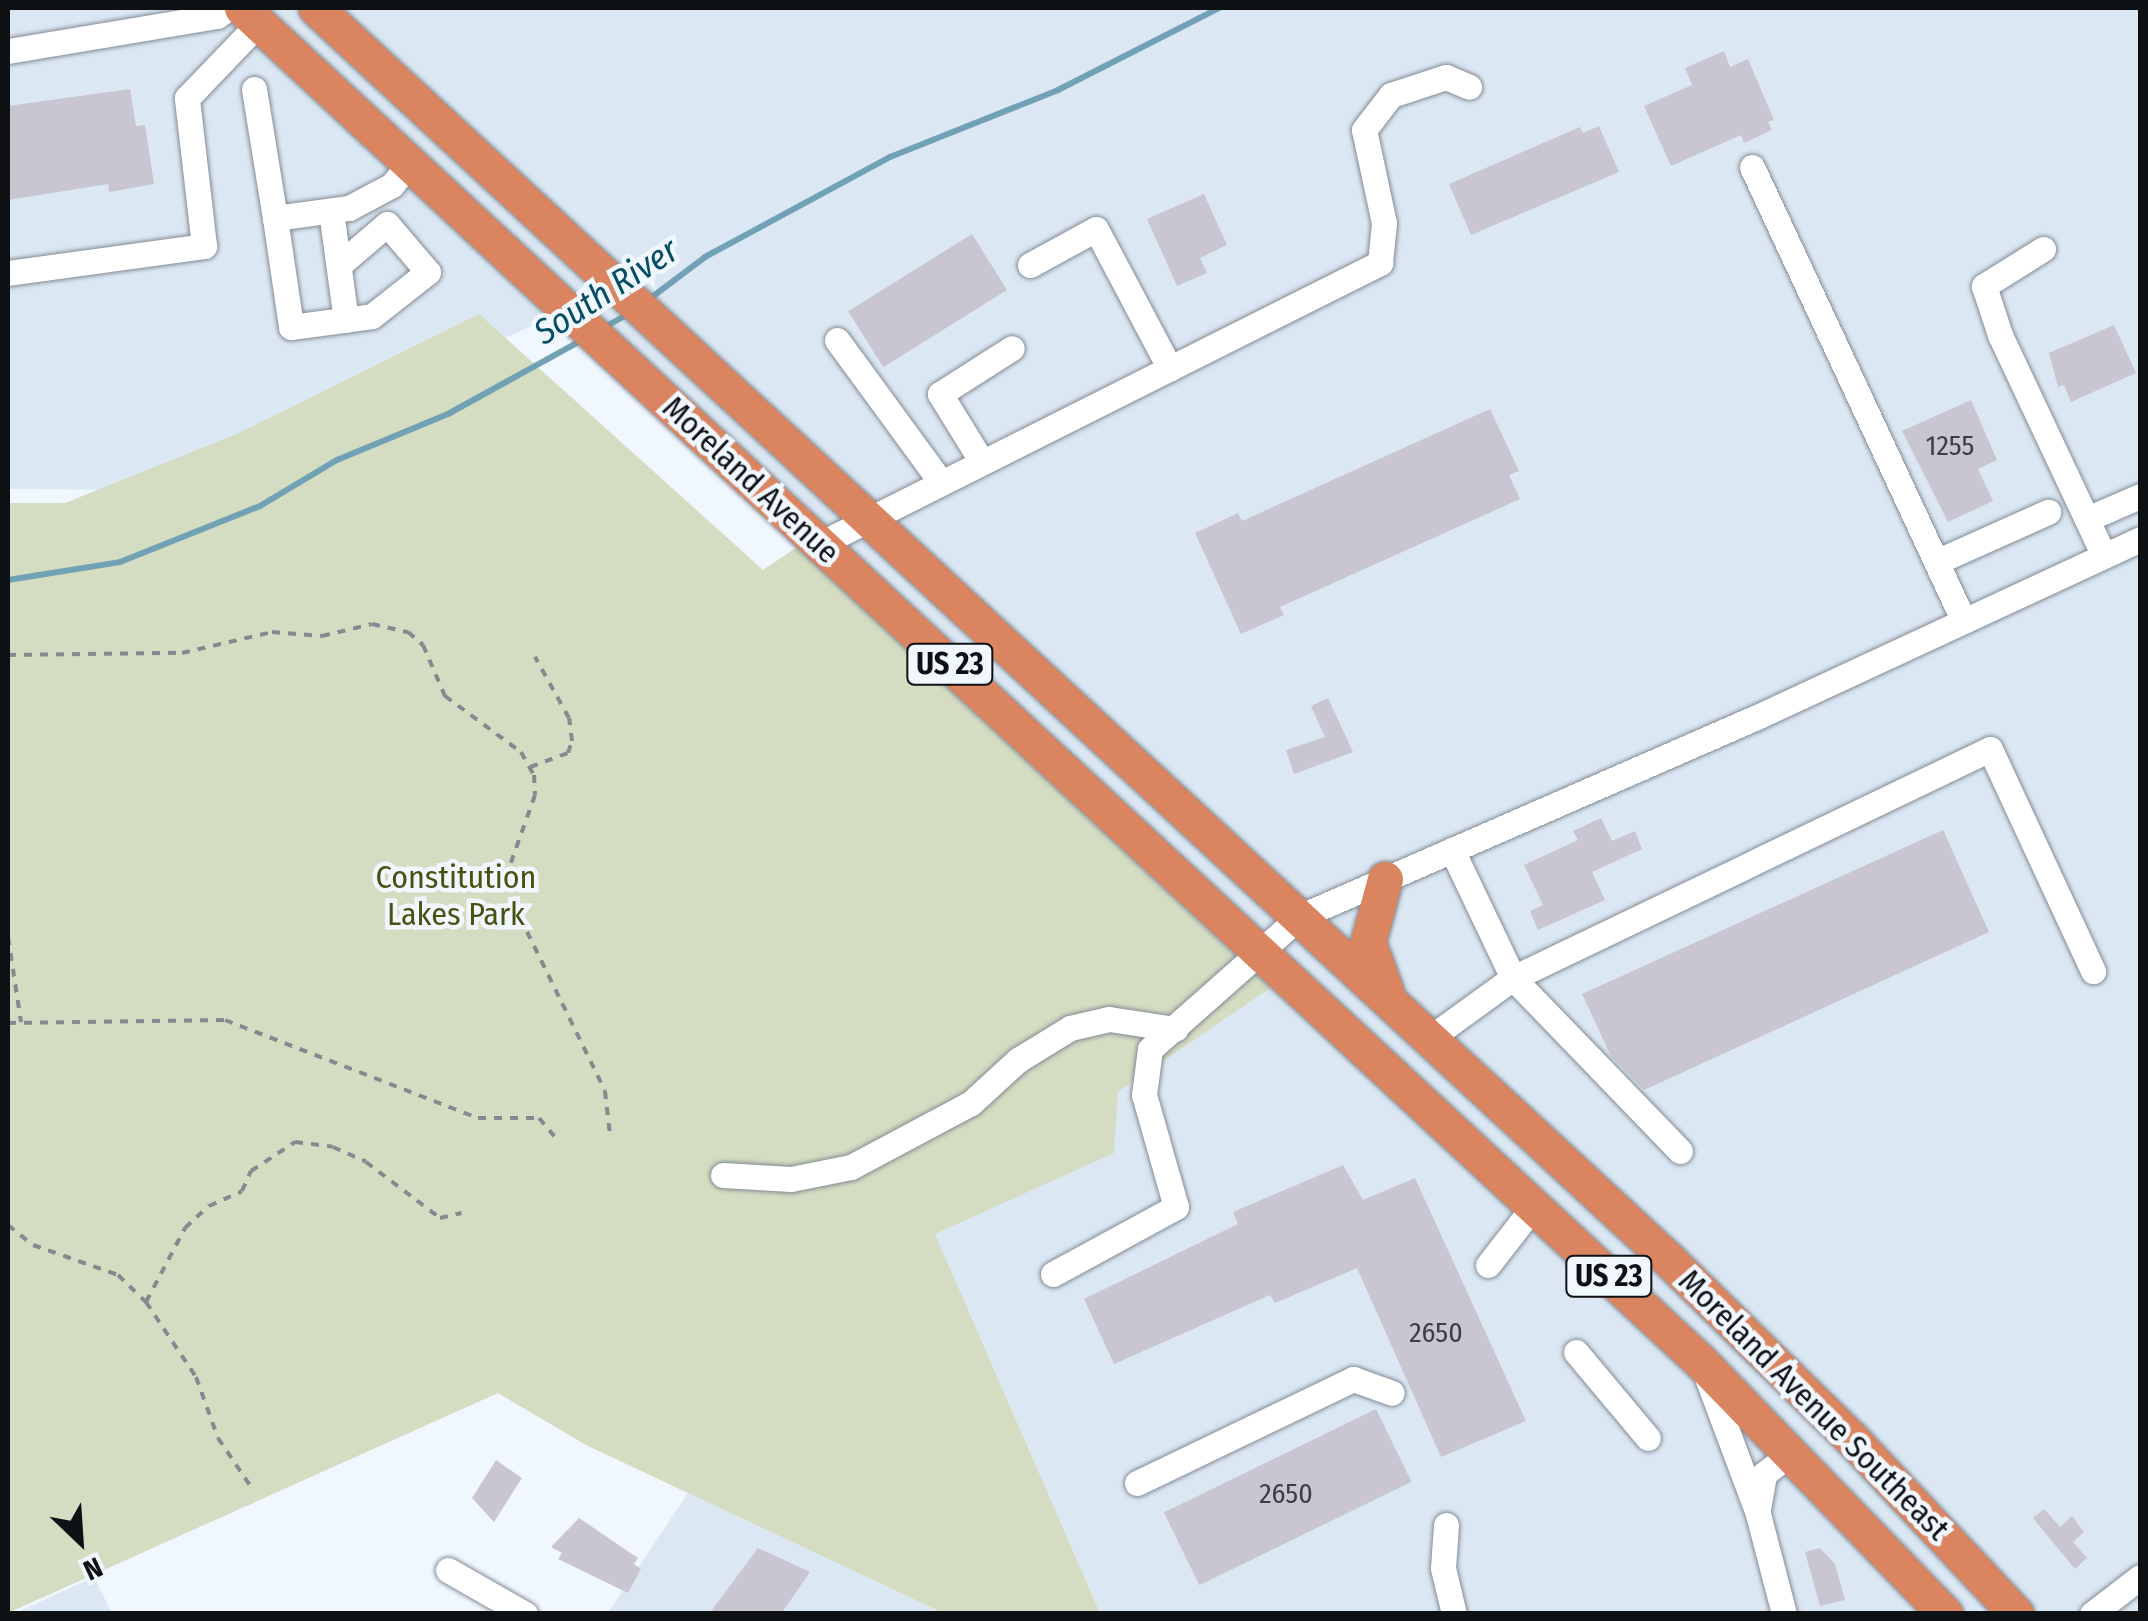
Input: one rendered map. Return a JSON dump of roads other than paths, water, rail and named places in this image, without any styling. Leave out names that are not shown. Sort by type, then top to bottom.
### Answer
[{"type":"highway","name":"Moreland Avenue","points":[[316,8],[1299,917]]},
{"type":"highway","name":"Moreland Avenue","points":[[243,12],[1261,951]]},
{"type":"highway","points":[[1384,879],[1368,942],[1390,1002]]},
{"type":"highway","name":"Moreland Avenue Southeast","points":[[1299,917],[1710,1300],[2016,1614]]},
{"type":"highway","name":"Moreland Avenue Southeast","points":[[1261,951],[1701,1362],[1945,1614]]},
{"type":"street","points":[[8,51],[243,12]]},
{"type":"street","points":[[8,273],[204,246],[187,98],[243,12]]},
{"type":"street","points":[[820,544],[1380,263],[1384,223],[1364,130],[1391,95],[1446,77],[1469,87]]},
{"type":"street","points":[[254,90],[290,326],[372,316],[428,272],[386,224],[339,264]]},
{"type":"street","points":[[274,218],[331,211],[376,197],[410,163]]},
{"type":"street","points":[[1752,167],[1964,619]]},
{"type":"street","points":[[331,211],[346,320]]},
{"type":"street","points":[[1030,266],[1096,228],[1170,369]]},
{"type":"street","points":[[2043,248],[1984,286],[2104,556]]},
{"type":"street","points":[[837,340],[941,482]]},
{"type":"street","points":[[982,462],[940,394],[1012,348]]},
{"type":"street","points":[[2087,519],[2140,496]]},
{"type":"street","points":[[1936,562],[2048,512]]},
{"type":"street","points":[[1052,1274],[1176,1207],[1144,1095],[1150,1050],[1299,917],[2140,539]]},
{"type":"street","points":[[1430,1038],[1513,978],[1990,749],[2092,970]]},
{"type":"street","points":[[1452,850],[1513,978],[1680,1151]]},
{"type":"street","points":[[723,1175],[791,1178],[851,1167],[971,1104],[1018,1060],[1070,1028],[1108,1019],[1175,1029]]},
{"type":"street","points":[[1488,1265],[1534,1206]]},
{"type":"street","points":[[1576,1352],[1648,1438]]},
{"type":"street","points":[[1701,1362],[1758,1514],[1784,1614]]},
{"type":"street","points":[[1138,1483],[1353,1379],[1392,1393]]},
{"type":"street","points":[[1758,1514],[1764,1474],[1792,1452]]},
{"type":"street","points":[[1446,1525],[1443,1568],[1454,1614]]},
{"type":"street","points":[[448,1570],[524,1614]]},
{"type":"street","points":[[2092,1614],[2140,1578]]},
{"type":"waterway","name":"South River","points":[[648,300],[705,257],[890,157],[1058,90],[1219,8]]},
{"type":"waterway","name":"South River","points":[[601,329],[630,313]]},
{"type":"waterway","name":"South River","points":[[8,580],[120,562],[260,506],[337,460],[448,414],[582,340]]},
{"type":"park label","name":"Constitution Lakes Park","points":[[456,896]]}]
